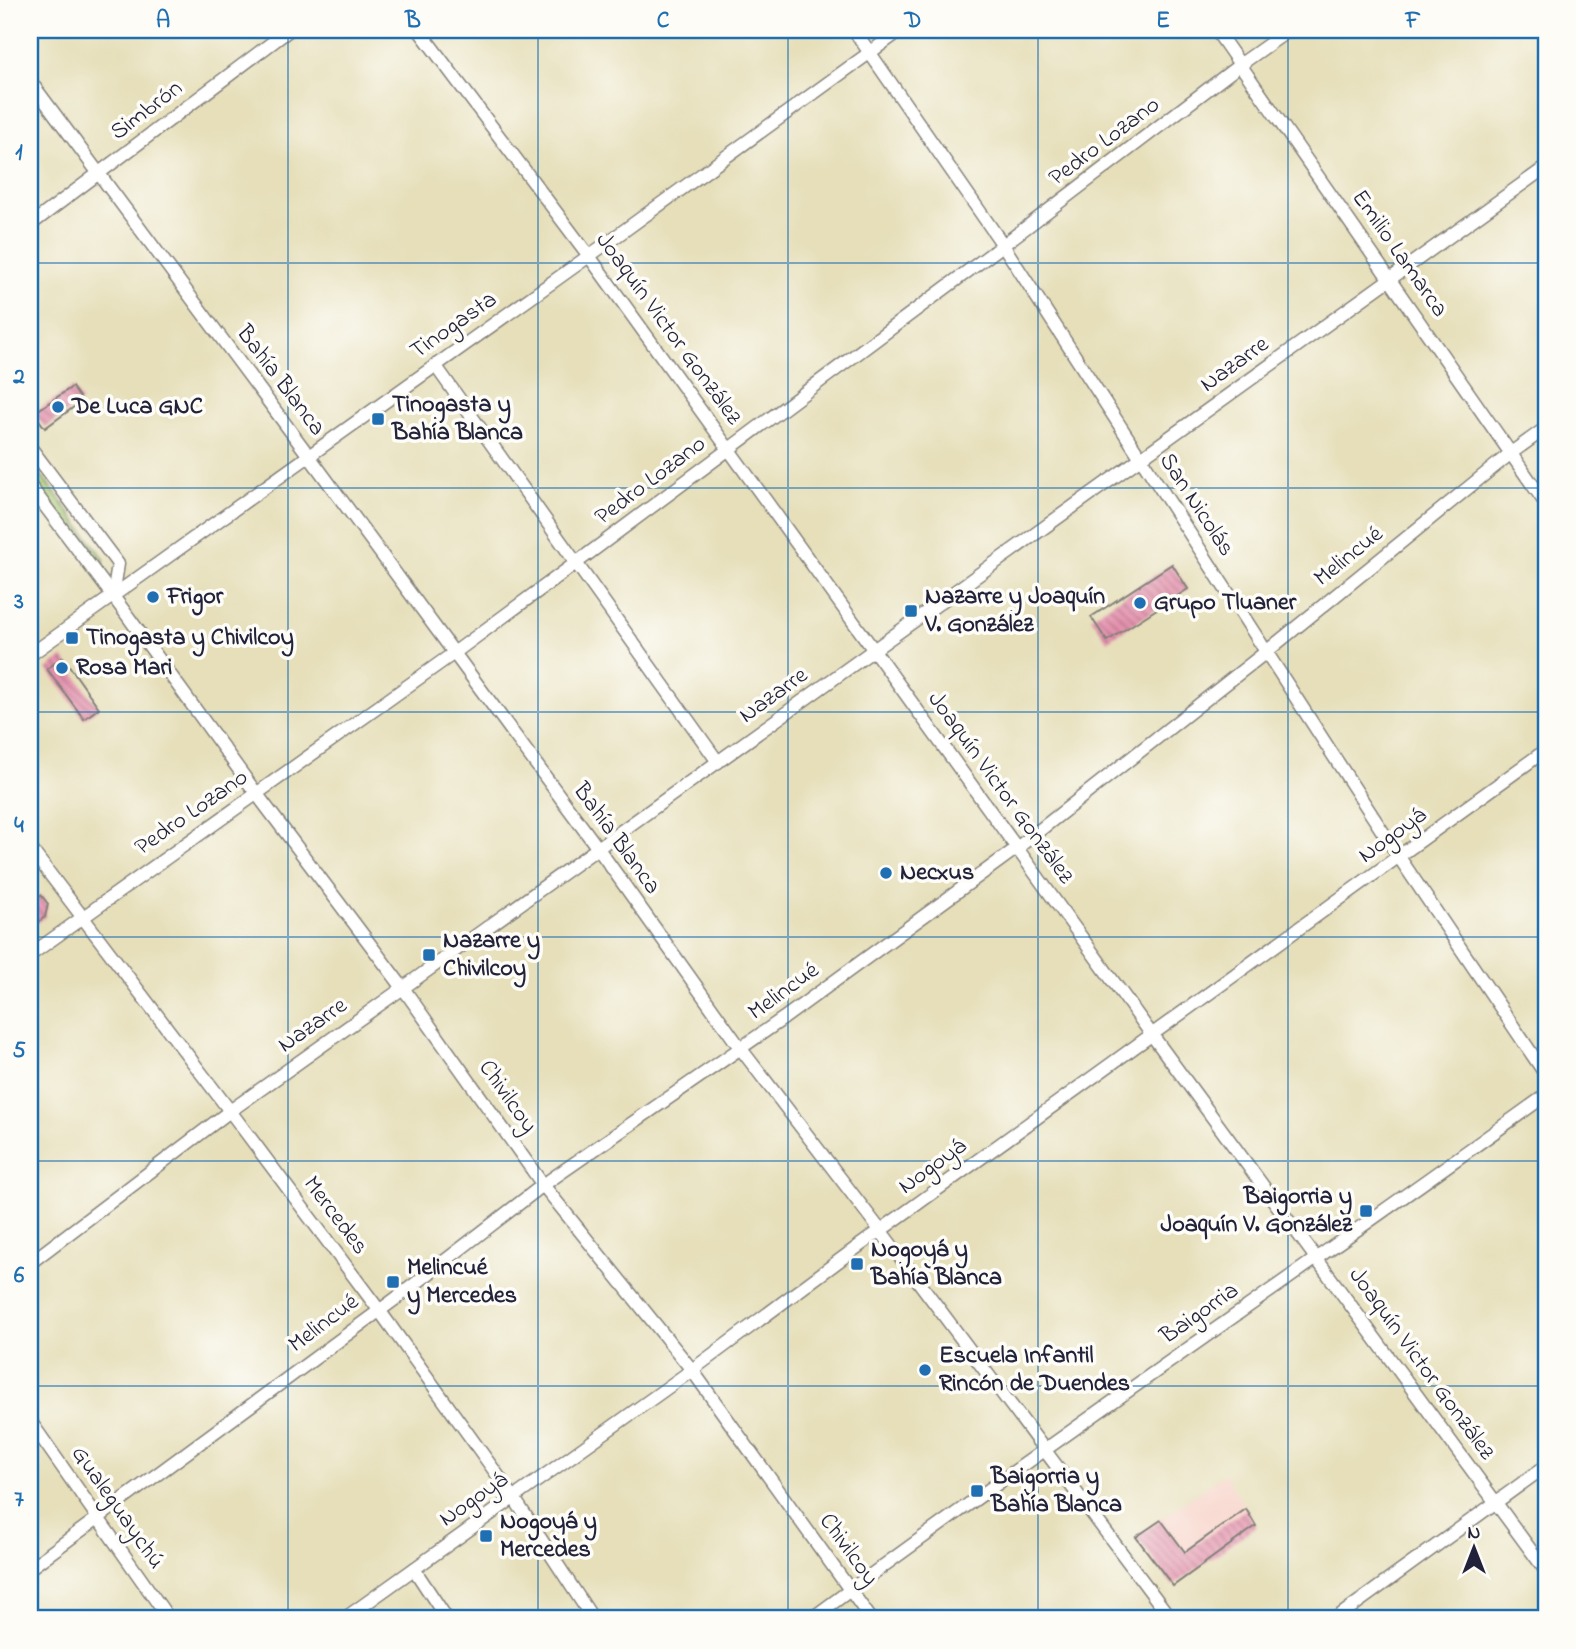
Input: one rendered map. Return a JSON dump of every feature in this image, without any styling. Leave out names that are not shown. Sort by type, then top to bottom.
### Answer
[{"type":"street","name":"Simbrón","points":[[30,225],[289,30]]},
{"type":"street","name":"Joaquín Victor González","points":[[419,30],[589,256],[1152,1035],[1546,1571]]},
{"type":"street","name":"San Nicolás","points":[[854,30],[1003,245],[1399,857],[1546,1076]]},
{"type":"street","name":"Tinogasta","points":[[30,655],[901,30]]},
{"type":"street","name":"Emilio Lamarca","points":[[1216,30],[1546,504]]},
{"type":"street","name":"Pedro Lozano","points":[[30,956],[454,653],[1289,30]]},
{"type":"street","name":"Bahía Blanca","points":[[30,80],[454,653],[741,1049],[1171,1619]]},
{"type":"street","name":"Nazarre","points":[[30,1263],[230,1111],[1546,167]]},
{"type":"street","points":[[435,365],[718,762]]},
{"type":"street","name":"Melincué","points":[[30,1568],[543,1185],[741,1049],[1017,848],[1266,652],[1511,453],[1546,428]]},
{"type":"street","points":[[30,447],[118,564],[113,596]]},
{"type":"street","name":"Chivilcoy","points":[[30,486],[403,988],[543,1185],[692,1370],[871,1619]]},
{"type":"street","name":"Nogoyá","points":[[344,1619],[1546,750]]},
{"type":"street","name":"Mercedes","points":[[30,848],[379,1310],[514,1498],[593,1619]]},
{"type":"street","name":"Baigorria","points":[[811,1619],[1546,1095]]},
{"type":"street","name":"Gualeguaychú","points":[[30,1421],[169,1619]]},
{"type":"street","points":[[1335,1619],[1546,1466]]},
{"type":"street","points":[[414,1569],[447,1619]]},
{"type":"shaded area","points":[[1225,1474],[1256,1526],[1173,1586],[1136,1537]]},
{"type":"green space","points":[[30,460],[104,559],[102,566],[96,563],[30,475]]},
{"type":"building","name":"De Luca GNC","points":[[72,387],[82,401],[45,428],[34,413]]},
{"type":"building","name":"Grupo Tluaner","points":[[1172,564],[1188,589],[1107,641],[1091,617]]},
{"type":"building","points":[[63,657],[99,708],[84,719],[47,669]]},
{"type":"building","points":[[41,895],[48,904],[45,917],[30,928],[30,903]]},
{"type":"building","points":[[1246,1509],[1256,1526],[1173,1586],[1136,1537],[1161,1520],[1185,1552]]},
{"type":"place","name":"De Luca GNC","points":[[58,407]]},
{"type":"place","name":"Tinogasta y Bahía Blanca","points":[[378,419]]},
{"type":"place","name":"Frigor","points":[[153,597]]},
{"type":"place","name":"Grupo Tluaner","points":[[1140,603]]},
{"type":"place","name":"Nazarre y Joaquín V. González","points":[[911,611]]},
{"type":"place","name":"Tinogasta y Chivilcoy","points":[[72,638]]},
{"type":"place","name":"Rosa Mari","points":[[62,668]]},
{"type":"place","name":"Necxus","points":[[886,873]]},
{"type":"place","name":"Nazarre y Chivilcoy","points":[[429,955]]},
{"type":"place","name":"Baigorria y Joaquín V. González","points":[[1366,1211]]},
{"type":"place","name":"Nogoyá y Bahía Blanca","points":[[857,1264]]},
{"type":"place","name":"Melincué y Mercedes","points":[[393,1282]]},
{"type":"place","name":"Escuela Infantil Rincón de Duendes","points":[[925,1370]]},
{"type":"place","name":"Baigorria y Bahía Blanca","points":[[977,1491]]},
{"type":"place","name":"Nogoyá y Mercedes","points":[[486,1536]]}]
